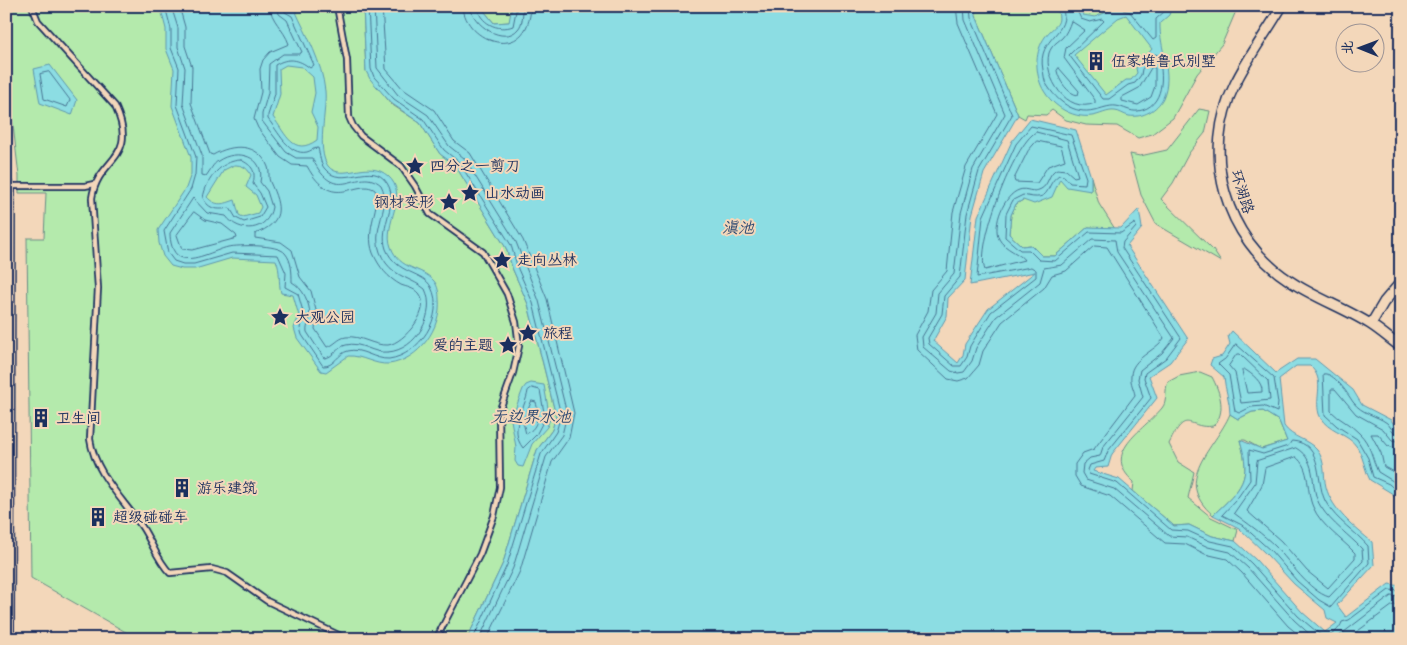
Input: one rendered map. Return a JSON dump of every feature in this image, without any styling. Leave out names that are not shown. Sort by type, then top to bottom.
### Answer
[{"type":"street","name":"环湖路","points":[[1282,6],[1235,84],[1226,107],[1220,129],[1219,150],[1220,174],[1226,199],[1235,222],[1268,265],[1291,282],[1371,324],[1401,347]]},
{"type":"street","points":[[9,639],[8,212],[10,186]]},
{"type":"street","points":[[1371,324],[1384,302],[1401,282]]},
{"type":"lane","points":[[32,6],[38,21],[115,106],[122,122],[123,146],[115,160],[94,184],[92,198],[98,288],[90,439],[92,452],[100,470],[143,529],[163,566],[170,573],[212,569],[227,573],[267,601],[347,639]]},
{"type":"lane","points":[[337,6],[347,60],[349,117],[353,126],[361,136],[401,166],[415,186],[430,214],[483,252],[507,294],[516,322],[519,346],[513,373],[499,412],[500,487],[494,516],[480,554],[436,639]]},
{"type":"lane","points":[[10,186],[85,186],[94,184]]},
{"type":"green space","name":"大观公园","points":[[6,6],[363,6],[366,71],[391,104],[420,123],[440,154],[455,165],[506,248],[513,270],[528,304],[556,416],[552,430],[537,450],[503,563],[467,639],[138,639],[31,578],[27,238],[44,238],[46,193],[19,193],[19,176],[6,66]]},
{"type":"green space","points":[[480,6],[512,6],[510,22],[494,23]]},
{"type":"green space","points":[[975,6],[1224,6],[1236,11],[1222,44],[1197,74],[1173,118],[1152,134],[1138,138],[1117,126],[1086,125],[1066,120],[1052,110],[1046,115],[1027,114],[1025,119],[1018,115],[976,16]]},
{"type":"green space","points":[[1199,109],[1210,111],[1205,133],[1189,153],[1173,183],[1161,199],[1213,250],[1221,262],[1156,224],[1141,195],[1130,154],[1140,156],[1167,150]]},
{"type":"green space","points":[[1091,177],[1099,204],[1115,229],[1088,227],[1055,256],[1042,256],[1031,245],[1022,246],[1009,234],[1011,215],[1016,204],[1060,179],[1091,191]]},
{"type":"green space","points":[[1200,372],[1212,377],[1215,383],[1221,402],[1220,415],[1213,426],[1184,423],[1175,432],[1169,444],[1178,462],[1194,472],[1188,498],[1211,517],[1238,530],[1235,541],[1212,536],[1189,525],[1174,526],[1133,491],[1134,482],[1125,471],[1121,461],[1128,443],[1164,405],[1168,382],[1179,376]]},
{"type":"green space","points":[[1263,411],[1279,421],[1287,441],[1261,449],[1245,440],[1240,440],[1245,465],[1242,482],[1231,498],[1213,515],[1201,502],[1196,489],[1196,476],[1200,464],[1230,414],[1238,419],[1252,412]]},
{"type":"water","points":[[160,6],[281,6],[295,10],[321,70],[325,91],[322,141],[328,166],[334,171],[340,172],[372,169],[388,176],[394,184],[396,192],[389,238],[391,247],[400,260],[429,276],[437,287],[439,310],[437,321],[426,341],[410,356],[400,361],[384,364],[348,356],[326,372],[321,371],[297,338],[294,328],[299,316],[293,295],[281,293],[276,260],[232,258],[195,269],[182,269],[171,266],[163,256],[158,230],[186,188],[191,174],[191,157],[172,106],[174,69],[166,49],[166,29]],"holes":[[[286,65],[302,67],[313,77],[315,93],[311,112],[318,127],[317,140],[309,145],[296,145],[286,136],[273,117],[280,94],[279,69]],[[234,165],[244,167],[251,175],[246,187],[256,195],[261,207],[258,213],[243,217],[239,215],[235,200],[217,203],[207,197],[224,170]]]},
{"type":"water","name":"滇池","points":[[363,6],[480,6],[494,23],[509,22],[512,6],[975,6],[976,16],[1018,115],[984,173],[972,215],[965,280],[948,298],[947,316],[933,341],[958,363],[963,355],[965,344],[988,309],[1035,272],[970,285],[978,216],[1012,141],[1030,119],[1076,130],[1091,177],[1091,191],[1067,187],[1060,179],[1052,197],[1034,204],[1023,200],[1016,204],[1011,215],[1009,234],[1022,246],[1031,245],[1042,256],[1055,256],[1088,227],[1121,228],[1139,209],[1142,228],[1127,246],[1188,339],[1170,362],[1149,376],[1157,398],[1112,454],[1108,467],[1095,468],[1093,471],[1119,479],[1174,526],[1189,525],[1212,536],[1235,541],[1256,560],[1302,612],[1325,632],[1337,623],[1327,618],[1325,610],[1294,584],[1239,528],[1213,515],[1231,498],[1242,482],[1245,465],[1240,440],[1262,449],[1287,441],[1279,421],[1263,411],[1252,412],[1238,419],[1230,414],[1224,377],[1210,365],[1212,359],[1222,356],[1230,344],[1228,336],[1232,331],[1276,373],[1297,359],[1315,359],[1353,390],[1362,405],[1391,420],[1401,435],[1401,511],[1393,494],[1370,480],[1360,452],[1354,443],[1328,426],[1321,419],[1318,408],[1319,383],[1315,371],[1310,366],[1296,366],[1279,379],[1284,426],[1291,433],[1317,450],[1323,463],[1326,487],[1333,503],[1344,518],[1372,542],[1374,565],[1337,605],[1346,617],[1389,584],[1401,586],[1401,639],[467,639],[503,563],[537,450],[552,430],[556,416],[528,304],[513,270],[506,248],[455,165],[440,154],[420,123],[391,103],[370,79],[366,71]]},
{"type":"water","points":[[1056,6],[1080,6],[1083,15],[1095,17],[1121,6],[1172,6],[1169,15],[1160,23],[1167,79],[1163,98],[1157,106],[1139,116],[1129,116],[1112,111],[1084,116],[1069,113],[1055,104],[1041,85],[1037,61],[1042,42],[1058,22]],"holes":[[[1126,15],[1152,49],[1136,68],[1137,73],[1131,80],[1126,80],[1106,95],[1074,55],[1118,18]]]},
{"type":"water","points":[[50,65],[77,100],[72,115],[40,103],[34,69]]},
{"type":"water","name":"无边界水池","points":[[531,383],[544,385],[550,419],[547,427],[532,444],[523,467],[518,466],[515,461],[516,447],[511,420],[523,389]]},
{"type":"place","name":"伍家堆鲁氏别墅","points":[[1096,61]]},
{"type":"place","name":"四分之一剪刀","points":[[415,166]]},
{"type":"place","name":"山水动画","points":[[470,193]]},
{"type":"place","name":"钢材变形","points":[[449,202]]},
{"type":"place","name":"走向丛林","points":[[502,260]]},
{"type":"place","name":"大观公园","points":[[280,317]]},
{"type":"place","name":"旅程","points":[[528,333]]},
{"type":"place","name":"爱的主题","points":[[508,345]]},
{"type":"place","name":"卫生间","points":[[41,418]]},
{"type":"place","name":"游乐建筑","points":[[182,488]]},
{"type":"place","name":"超级碰碰车","points":[[98,517]]}]
